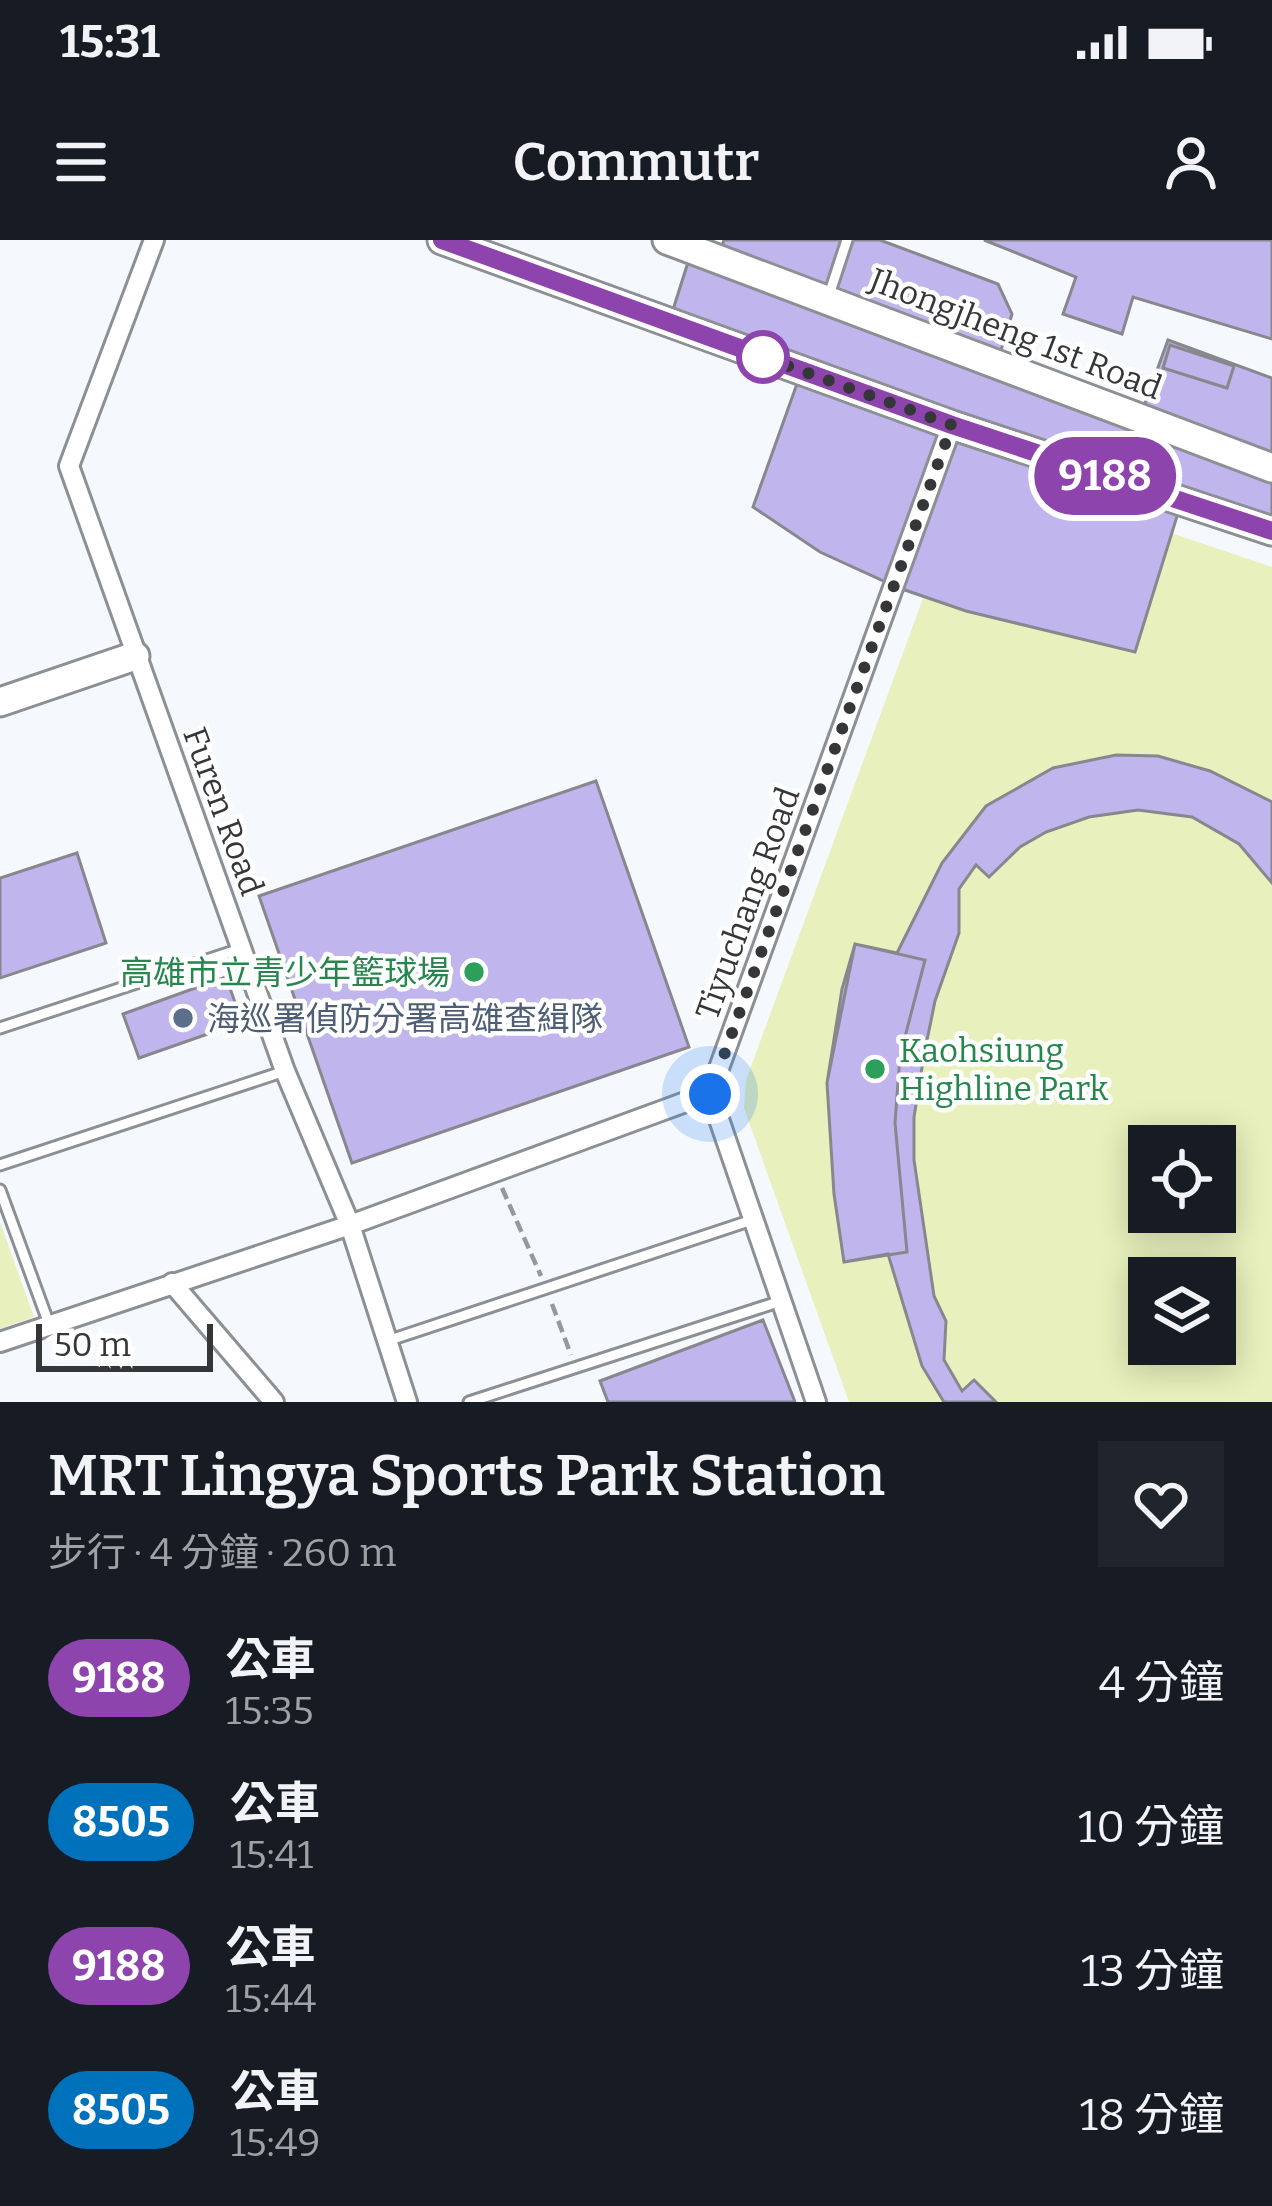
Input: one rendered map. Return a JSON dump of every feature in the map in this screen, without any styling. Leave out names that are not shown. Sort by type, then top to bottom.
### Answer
[{"type":"street","name":"Furen Road","points":[[154,240],[69,466],[285,1071],[350,1225],[407,1402]]},
{"type":"street","points":[[442,240],[952,425],[1272,531]]},
{"type":"street","name":"Jhongjheng 1st Road","points":[[668,240],[1272,468]]},
{"type":"street","name":"Tiyuchang Road","points":[[710,1094],[952,425]]},
{"type":"street","points":[[0,702],[135,656]]},
{"type":"street","points":[[0,1342],[350,1225],[710,1094],[816,1402]]},
{"type":"street","points":[[172,1283],[274,1402]]},
{"type":"lane","points":[[828,298],[847,240]]},
{"type":"lane","points":[[0,1028],[242,948]]},
{"type":"lane","points":[[0,1165],[285,1071]]},
{"type":"lane","points":[[0,1190],[49,1324]]},
{"type":"lane","points":[[387,1342],[753,1219]]},
{"type":"lane","points":[[469,1402],[782,1301]]},
{"type":"path","points":[[495,1172],[546,1287],[575,1368]]},
{"type":"green space","points":[[984,470],[1272,567],[1272,1402],[849,1402],[744,1108],[746,1080],[968,476]]},
{"type":"green space","points":[[0,1222],[34,1317],[0,1329]]},
{"type":"building","points":[[724,240],[880,240],[998,284],[1012,314],[998,360],[1141,414],[1168,340],[1272,378],[1272,521],[1178,513],[1135,652],[966,611],[899,588],[820,552],[753,507],[798,381],[671,316],[690,256],[716,265]]},
{"type":"building","points":[[984,240],[1272,240],[1272,339],[1133,297],[1122,334],[1063,314],[1076,277]]},
{"type":"building","points":[[1170,345],[1234,366],[1227,388],[1163,368]]},
{"type":"building","name":"Kaohsiung Highline Park","points":[[1116,755],[1158,756],[1210,771],[1272,802],[1272,883],[1239,844],[1192,817],[1138,810],[1089,817],[1046,832],[1020,847],[989,877],[976,865],[959,889],[959,933],[935,1001],[924,1055],[914,1117],[914,1160],[934,1296],[946,1321],[944,1360],[962,1391],[974,1380],[996,1402],[944,1402],[922,1366],[888,1254],[844,1262],[827,1083],[842,989],[855,944],[897,953],[942,863],[986,806],[1053,768]]},
{"type":"building","name":"高雄市立青少年籃球場","points":[[596,781],[689,1047],[352,1163],[259,896]]},
{"type":"building","points":[[77,853],[106,943],[0,978],[0,878]]},
{"type":"building","points":[[855,944],[925,960],[900,1056],[895,1123],[907,1252],[844,1262],[827,1083]]},
{"type":"building","name":"海巡署偵防分署高雄查緝隊","points":[[226,977],[242,1022],[139,1058],[123,1014]]},
{"type":"building","points":[[763,1320],[795,1402],[608,1402],[600,1381]]},
{"type":"bus line","name":"9188","points":[[442,240],[952,425],[1272,531]]},
{"type":"place","name":"高雄市立青少年籃球場","points":[[474,972]]},
{"type":"place","name":"海巡署偵防分署高雄查緝隊","points":[[183,1018]]},
{"type":"place","name":"Kaohsiung Highline Park","points":[[875,1069]]},
{"type":"route","points":[[710,1094],[952,425],[758,355],[763,357]]}]
